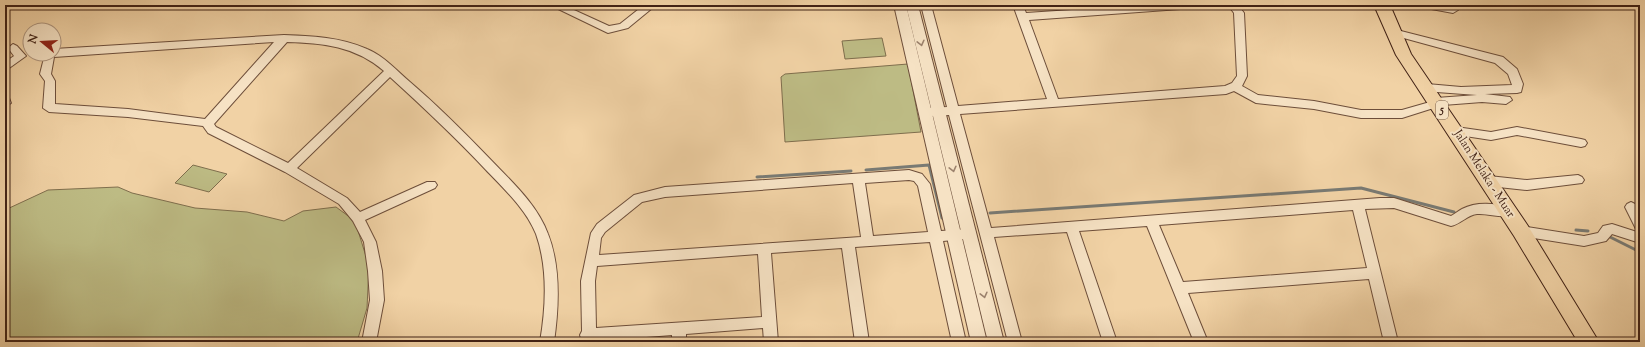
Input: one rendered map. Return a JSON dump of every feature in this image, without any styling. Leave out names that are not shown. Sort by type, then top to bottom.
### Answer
[{"type":"main road","name":"Jalan Melaka - Muar","points":[[1382,5],[1404,55],[1489,181],[1589,342]]},
{"type":"street","points":[[555,5],[608,30],[624,26],[651,5]]},
{"type":"street","points":[[900,5],[979,342]]},
{"type":"street","points":[[912,5],[996,342]]},
{"type":"street","points":[[926,5],[1015,342]]},
{"type":"street","points":[[1018,5],[1054,102]]},
{"type":"street","points":[[1022,17],[1194,5]]},
{"type":"street","points":[[924,112],[1226,90],[1240,83],[1242,76],[1239,13],[1233,5]]},
{"type":"street","points":[[1426,5],[1453,10]]},
{"type":"street","points":[[1236,86],[1256,99],[1314,105],[1361,114],[1402,114],[1434,98],[1453,91],[1516,89],[1518,84],[1513,72],[1499,60],[1451,46],[1393,32]]},
{"type":"street","points":[[208,123],[284,38]]},
{"type":"street","points":[[62,52],[284,38],[318,40],[354,48],[371,56],[437,112],[511,189],[532,215],[545,244],[550,283],[550,323],[547,342]]},
{"type":"street","points":[[9,48],[22,50]]},
{"type":"street","points":[[5,67],[21,56],[9,48]]},
{"type":"street","points":[[47,62],[45,74],[50,81],[48,108],[102,110],[158,115],[208,123]]},
{"type":"street","points":[[289,169],[390,71]]},
{"type":"street","points":[[1434,98],[1482,98],[1506,100]]},
{"type":"street","points":[[208,123],[209,128],[212,130],[289,169],[343,201],[358,218],[370,242],[375,271],[377,300],[369,342]]},
{"type":"street","points":[[1456,131],[1491,136],[1516,131],[1581,143]]},
{"type":"street","points":[[769,322],[679,335],[588,338],[588,281],[595,237],[601,228],[638,198],[649,194],[727,186],[909,175],[918,177],[924,184],[959,342]]},
{"type":"street","points":[[858,178],[868,242]]},
{"type":"street","points":[[1489,181],[1527,185],[1578,180]]},
{"type":"street","points":[[358,218],[431,185]]},
{"type":"street","points":[[986,233],[1380,203],[1394,204],[1451,221],[1456,221],[1467,211],[1481,208],[1508,212]]},
{"type":"street","points":[[1358,205],[1391,342]]},
{"type":"street","points":[[1631,207],[1640,225]]},
{"type":"street","points":[[1151,220],[1201,342]]},
{"type":"street","points":[[1071,226],[1110,342]]},
{"type":"street","points":[[1521,231],[1584,241],[1612,229],[1640,238]]},
{"type":"street","points":[[591,261],[969,234]]},
{"type":"street","points":[[848,243],[862,342]]},
{"type":"street","points":[[764,249],[771,342]]},
{"type":"street","points":[[1179,288],[1374,273]]},
{"type":"shaded area","points":[[882,38],[886,56],[845,59],[842,41]]},
{"type":"shaded area","points":[[908,64],[921,132],[785,142],[781,77],[785,74]]},
{"type":"shaded area","points":[[193,165],[227,174],[209,192],[175,183]]},
{"type":"shaded area","points":[[118,187],[132,193],[195,208],[247,212],[284,221],[303,211],[336,207],[355,221],[369,266],[367,308],[357,342],[5,342],[5,210],[48,190]]},
{"type":"waterway","points":[[866,170],[929,165],[942,218]]},
{"type":"waterway","points":[[757,177],[851,171]]},
{"type":"waterway","points":[[990,213],[1361,188],[1454,212]]},
{"type":"waterway","points":[[1576,230],[1588,231]]},
{"type":"waterway","points":[[1610,237],[1640,252]]}]
